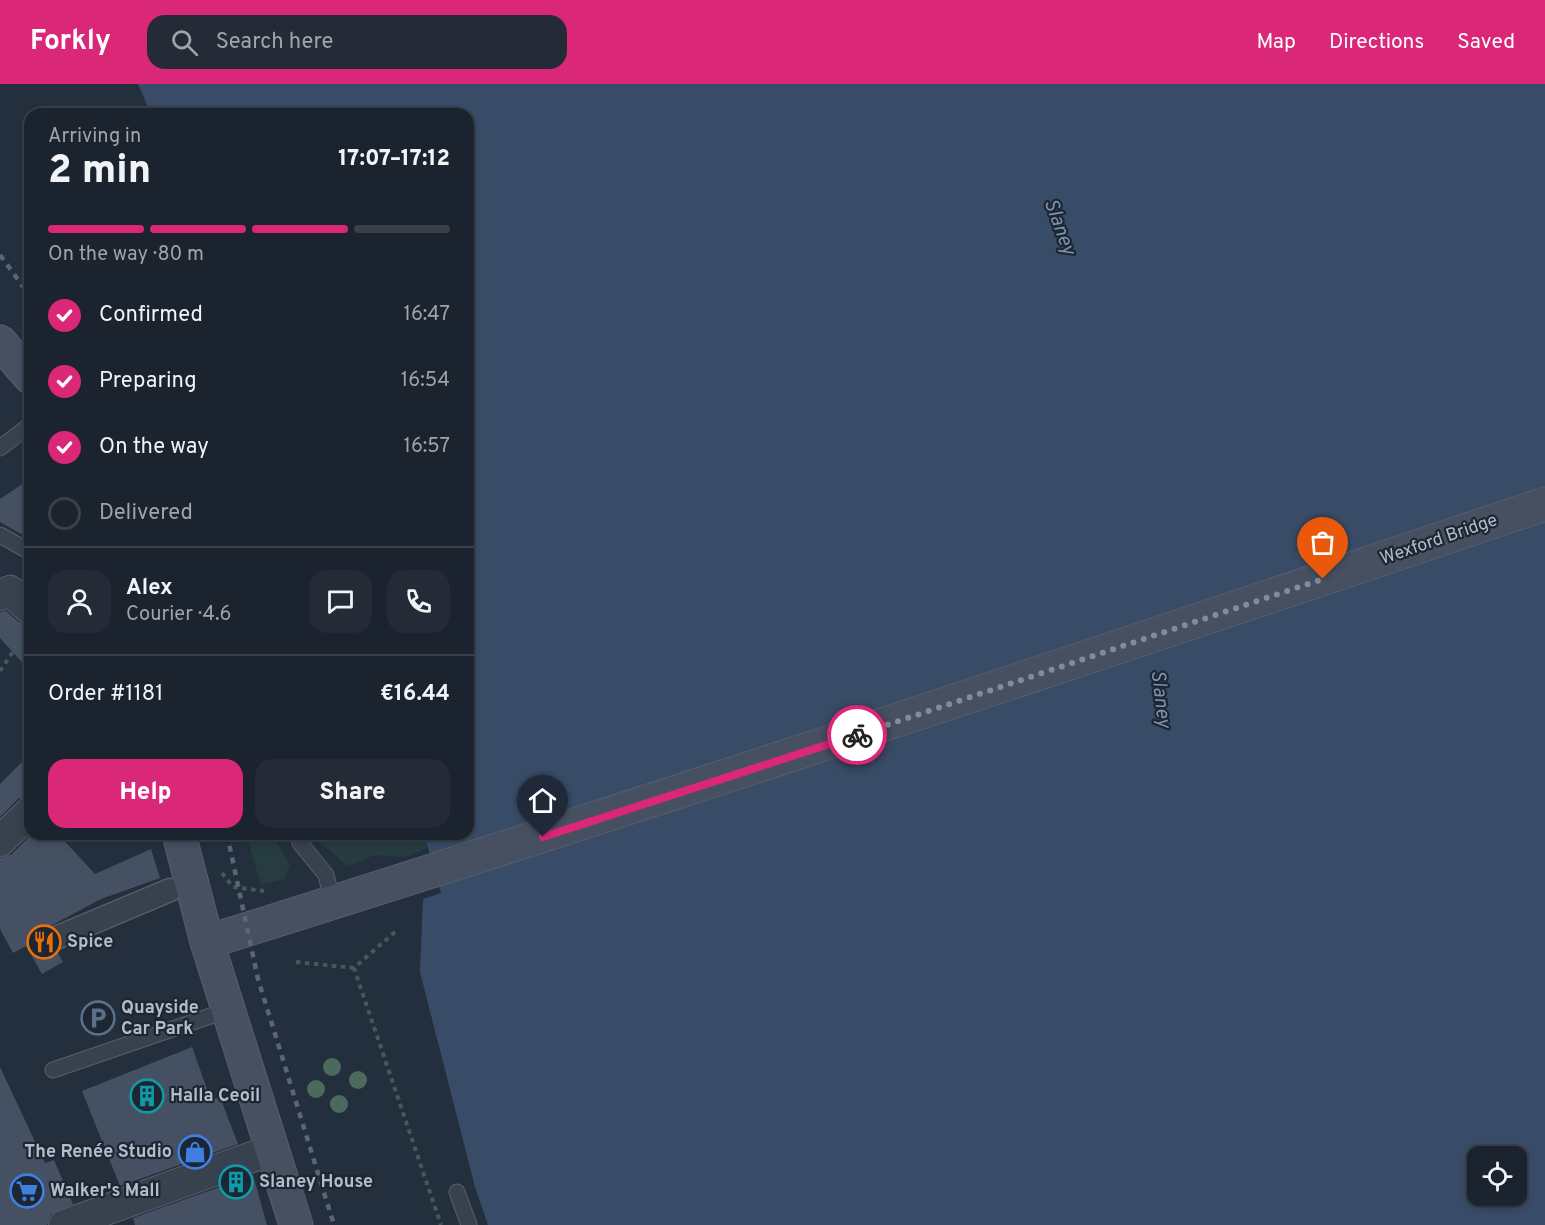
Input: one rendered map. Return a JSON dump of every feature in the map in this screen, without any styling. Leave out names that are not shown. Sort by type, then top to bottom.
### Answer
[{"type":"main road","points":[[1,344],[24,370]]},
{"type":"main road","name":"Wexford Bridge","points":[[207,942],[409,880],[968,699],[1545,504]]},
{"type":"main road","points":[[181,840],[207,942],[296,1225]]},
{"type":"street","points":[[0,841],[24,818]]},
{"type":"street","points":[[51,940],[170,890]]},
{"type":"street","points":[[64,1225],[271,1150]]},
{"type":"lane","points":[[0,448],[24,430]]},
{"type":"lane","points":[[0,535],[24,549]]},
{"type":"lane","points":[[299,840],[326,875],[333,904]]},
{"type":"lane","points":[[53,1070],[228,1010]]},
{"type":"lane","points":[[457,1192],[469,1225]]},
{"type":"path","points":[[0,671],[24,636]]},
{"type":"path","points":[[218,862],[224,878],[233,887],[253,891],[270,890]]},
{"type":"path","points":[[296,962],[354,968],[396,932]]},
{"type":"path","points":[[354,968],[441,1225]]},
{"type":"green space","points":[[248,840],[276,840],[290,865],[285,879],[261,885]]},
{"type":"green space","points":[[317,840],[426,840],[428,848],[404,857],[375,855],[348,866]]},
{"type":"water","name":"Slaney","points":[[138,84],[1545,84],[1545,1225],[488,1225],[475,1187],[420,972],[423,899],[441,893],[426,840],[474,840],[474,108],[148,108]]},
{"type":"building","points":[[24,483],[24,536],[0,522],[0,499]]},
{"type":"building","points":[[6,611],[24,624],[24,664],[0,638],[0,612]]},
{"type":"building","points":[[24,760],[24,797],[18,799],[0,817],[0,784]]},
{"type":"building","points":[[26,840],[64,840],[95,874],[151,849],[160,878],[101,899],[41,931],[39,946],[49,953],[57,952],[63,962],[42,974],[26,946],[13,953],[0,929],[0,858],[12,854]]},
{"type":"building","points":[[192,1047],[211,1100],[220,1097],[238,1144],[120,1186],[82,1091]]},
{"type":"building","points":[[0,1067],[45,1163],[54,1160],[73,1204],[51,1214],[47,1225],[0,1225]]},
{"type":"building","points":[[253,1175],[267,1225],[135,1225],[133,1218]]},
{"type":"railway","points":[[0,255],[24,288]]},
{"type":"railway","points":[[228,840],[258,979],[334,1225]]},
{"type":"way so far","points":[[857,735],[1323,579]]},
{"type":"place","name":"Spice","points":[[44,942]]},
{"type":"place","name":"Quayside Car Park","points":[[98,1018]]},
{"type":"place","name":"Halla Ceoil","points":[[147,1096]]},
{"type":"place","name":"The Renée Studio","points":[[195,1152]]},
{"type":"place","name":"Slaney House","points":[[236,1182]]},
{"type":"place","name":"Walker's Mall","points":[[27,1191]]},
{"type":"route","points":[[543,837],[857,735]]}]
